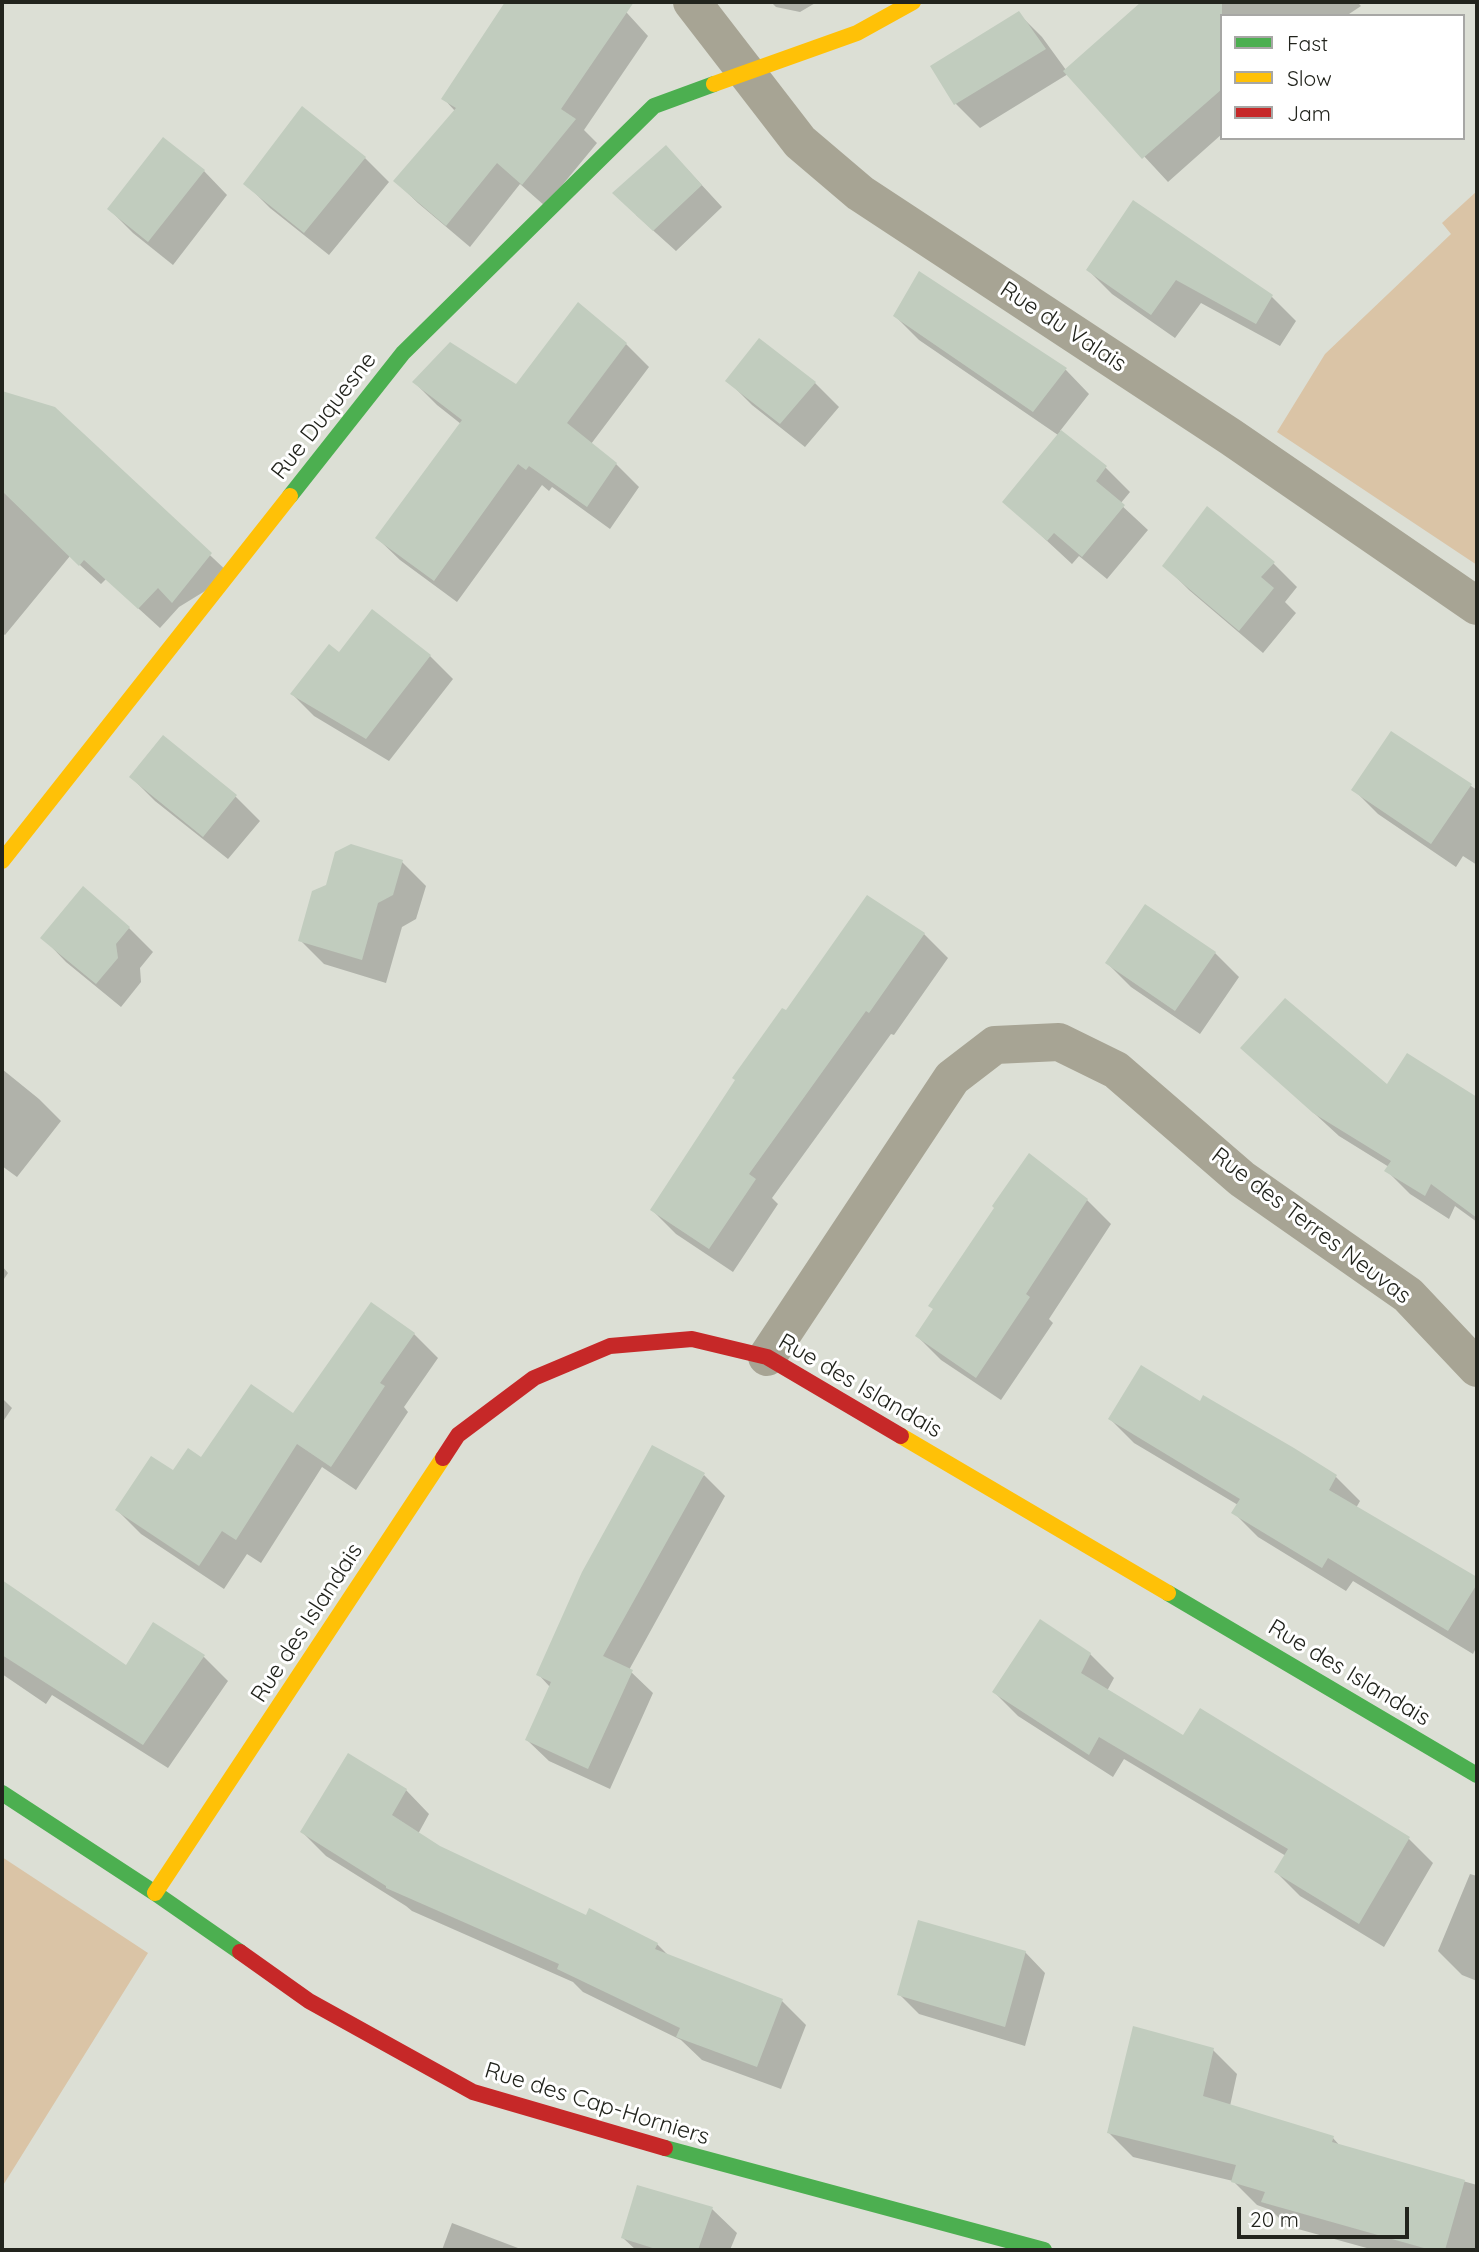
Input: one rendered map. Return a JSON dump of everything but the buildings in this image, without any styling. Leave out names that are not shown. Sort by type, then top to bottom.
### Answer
[{"type":"street","name":"Rue du Valais","points":[[692,2],[800,142],[860,193],[1231,437],[1477,606]]},
{"type":"street","name":"Rue Duquesne","points":[[2,861],[403,353],[654,106],[857,33],[913,2]]},
{"type":"street","name":"Rue des Terres Neuvas","points":[[767,1357],[951,1078],[995,1045],[1059,1042],[1116,1070],[1241,1178],[1408,1295],[1477,1368]]},
{"type":"street","name":"Rue des Islandais","points":[[155,1894],[458,1435],[534,1378],[610,1346],[692,1339],[767,1357],[1477,1775]]},
{"type":"street","name":"Rue des Cap-Horniers","points":[[2,1793],[155,1894],[309,2001],[473,2092],[733,2168],[1044,2250]]},
{"type":"shaded area","points":[[1477,191],[1477,565],[1277,432],[1325,354],[1451,234],[1442,223]]},
{"type":"shaded area","points":[[2,1857],[148,1953],[2,2187]]},
{"type":"traffic: fast","points":[[290,496],[403,353],[654,106],[714,84]]},
{"type":"traffic: fast","points":[[1168,1593],[1477,1775]]},
{"type":"traffic: fast","points":[[2,1793],[240,1952]]},
{"type":"traffic: fast","points":[[665,2148],[1044,2250]]},
{"type":"traffic: slow","points":[[714,84],[857,33],[913,2]]},
{"type":"traffic: slow","points":[[2,861],[290,496]]},
{"type":"traffic: slow","points":[[901,1436],[1168,1593]]},
{"type":"traffic: slow","points":[[155,1893],[443,1458]]},
{"type":"traffic: jam","points":[[443,1458],[458,1435],[534,1378],[610,1346],[692,1339],[767,1357],[901,1436]]},
{"type":"traffic: jam","points":[[240,1952],[309,2001],[473,2092],[665,2148]]}]
